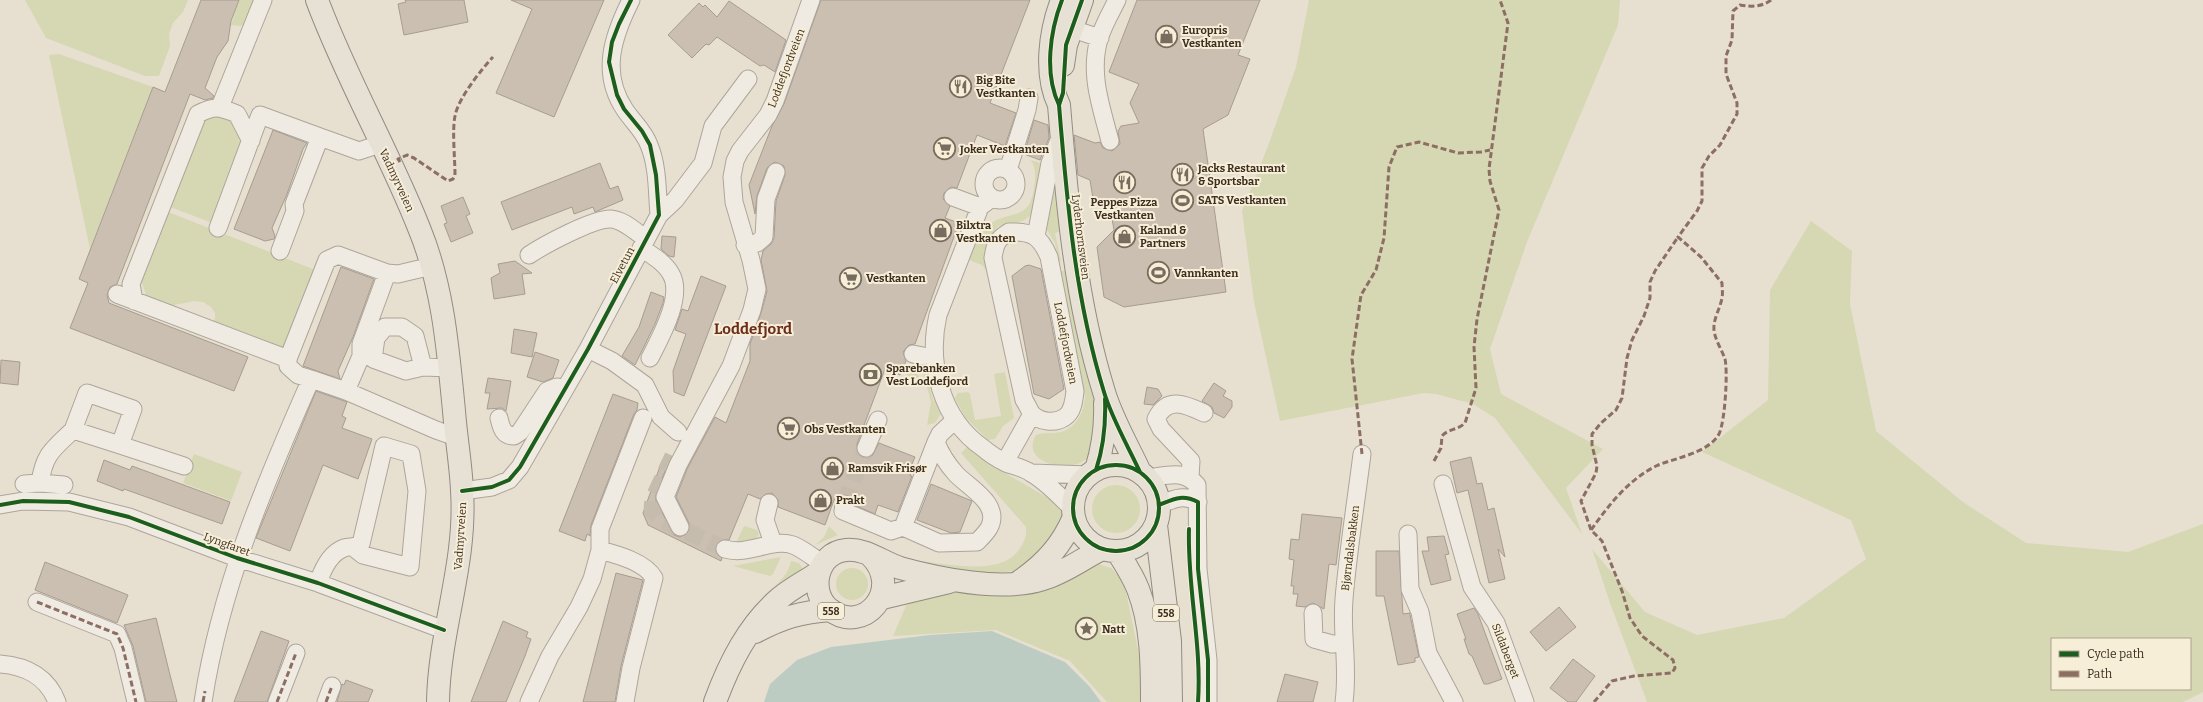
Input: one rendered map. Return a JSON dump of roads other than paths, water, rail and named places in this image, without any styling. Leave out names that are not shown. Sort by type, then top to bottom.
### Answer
[{"type":"main road","name":"Vadmyrveien","points":[[317,0],[342,63],[420,228],[439,294],[450,368],[462,491],[462,527],[458,573],[444,630],[438,702]]},
{"type":"main road","name":"Lyderhornsveien","points":[[1062,0],[1063,26]]},
{"type":"main road","name":"Lyderhornsveien","points":[[1082,0],[1052,42],[1050,73],[1053,94],[1059,105],[1070,235],[1082,306],[1104,393],[1106,428],[1101,453],[1092,472]]},
{"type":"main road","name":"Lyderhornsveien","points":[[1104,393],[1144,475]]},
{"type":"main road","points":[[1017,583],[1035,571],[1050,557],[1059,545],[1073,513],[1076,490],[1092,472],[1106,466],[1118,465],[1130,467],[1144,475]]},
{"type":"main road","name":"558","points":[[1144,475],[1157,495],[1157,515],[1170,641],[1171,702]]},
{"type":"main road","points":[[1073,513],[1082,536],[1091,544],[1110,550],[1127,550],[1140,544],[1151,534],[1157,515]]},
{"type":"main road","points":[[714,702],[724,675],[748,635],[766,612],[780,598],[821,568],[836,553],[845,550],[862,551],[900,568],[956,581],[980,584],[1017,583],[1042,580],[1110,550]]},
{"type":"main road","name":"558","points":[[1110,550],[1138,590],[1146,617],[1151,648],[1152,702]]},
{"type":"main road","points":[[870,555],[882,570],[884,589],[882,598],[956,581]]},
{"type":"main road","name":"558","points":[[821,568],[817,584],[819,595],[831,610],[846,617],[863,615],[871,611],[882,598]]},
{"type":"main road","name":"558","points":[[748,635],[783,618],[806,612],[831,610]]},
{"type":"street","points":[[220,107],[263,0]]},
{"type":"street","points":[[631,0],[616,30],[609,62],[617,95],[624,109],[642,131],[650,145],[656,175],[659,214]]},
{"type":"street","name":"Loddefjordveien","points":[[748,253],[734,202],[732,177],[735,161],[771,108],[811,0]]},
{"type":"street","points":[[1110,141],[1096,89],[1094,61],[1100,38],[1117,0]]},
{"type":"street","points":[[1063,26],[1100,38]]},
{"type":"street","name":"Elvetun","points":[[462,491],[492,487],[509,480],[530,451],[588,349],[659,214],[675,200],[703,163],[713,126],[748,79]]},
{"type":"street","points":[[1008,170],[1027,110],[1029,98]]},
{"type":"street","points":[[134,300],[131,284],[198,114],[209,108],[220,107],[238,114],[250,141]]},
{"type":"street","points":[[218,228],[260,114],[359,151],[380,144]]},
{"type":"street","points":[[1005,462],[1032,414],[1024,400],[993,258],[995,246],[999,238],[1009,232],[1022,232],[1036,236],[1050,163],[1061,135]]},
{"type":"street","points":[[280,251],[295,211],[294,204],[320,137]]},
{"type":"street","points":[[953,197],[986,203],[1004,200],[1014,192],[1016,180],[1008,170],[996,168],[986,176],[986,203],[938,316],[934,334],[934,349],[939,387],[955,420],[965,433],[982,448],[1005,462],[1032,473],[1073,513]]},
{"type":"street","points":[[672,456],[679,427],[720,371],[747,312],[751,293],[748,253],[764,237],[766,199],[776,172]]},
{"type":"street","name":"Elvetun","points":[[529,255],[539,248],[594,223],[611,219],[623,223],[664,264],[674,281],[672,307],[664,330],[650,358]]},
{"type":"street","name":"Loddefjordveien","points":[[1032,414],[1045,421],[1055,421],[1066,417],[1073,404],[1076,391],[1049,256],[1044,245],[1036,236]]},
{"type":"street","points":[[680,527],[665,497],[678,465],[731,366],[752,310],[757,289],[748,253]]},
{"type":"street","points":[[432,266],[398,274],[387,273],[338,255],[328,260],[288,359],[288,366],[298,375],[346,391],[436,430],[456,437]]},
{"type":"street","points":[[346,391],[361,356],[361,344],[387,273]]},
{"type":"street","points":[[117,294],[288,359]]},
{"type":"street","points":[[588,349],[612,361],[645,385],[661,417],[679,427]]},
{"type":"street","points":[[423,367],[450,368]]},
{"type":"street","points":[[237,558],[310,379]]},
{"type":"street","points":[[499,418],[502,430],[507,435],[514,436],[520,432],[547,391],[551,388],[564,389]]},
{"type":"street","points":[[64,485],[32,483],[42,464],[53,449],[73,430],[87,393],[133,409],[120,445]]},
{"type":"street","points":[[1190,477],[1191,461],[1161,429],[1156,419],[1164,407],[1173,404],[1188,405],[1204,413]]},
{"type":"street","points":[[529,702],[550,656],[579,606],[592,579],[600,550],[600,529],[642,418]]},
{"type":"street","points":[[866,448],[878,420]]},
{"type":"street","points":[[903,527],[936,442],[940,434],[955,420]]},
{"type":"street","points":[[73,430],[184,466]]},
{"type":"street","points":[[844,504],[843,511],[891,531],[903,527],[939,543],[977,542],[990,527],[991,510],[980,493],[957,475],[941,455],[936,442]]},
{"type":"street","points":[[318,583],[321,574],[336,552],[345,548],[354,548],[361,544],[384,446],[411,454],[417,491],[410,567],[363,555],[354,548]]},
{"type":"street","name":"Bjørndalsbakken","points":[[1344,702],[1347,671],[1344,643],[1344,599],[1362,454]]},
{"type":"street","points":[[1032,473],[1092,472]]},
{"type":"street","points":[[1144,475],[1179,474],[1190,477],[1197,485],[1198,569],[1208,660],[1208,702]]},
{"type":"street","name":"Sildaberget","points":[[1443,484],[1472,587],[1496,623],[1525,702]]},
{"type":"street","points":[[1157,515],[1176,498],[1188,497],[1198,502]]},
{"type":"street","name":"Lyngfaret","points":[[0,505],[24,501],[69,502],[129,518],[237,558],[318,583],[444,630]]},
{"type":"street","points":[[769,503],[765,520],[773,543]]},
{"type":"street","points":[[1408,534],[1410,589],[1420,612],[1428,653],[1454,702]]},
{"type":"street","points":[[725,549],[736,552],[757,549],[773,543],[794,545],[821,568]]},
{"type":"street","points":[[600,550],[614,554],[647,569],[654,578],[625,702]]},
{"type":"street","name":"Lyngfaret","points":[[203,702],[237,558]]},
{"type":"street","points":[[37,602],[117,634],[123,648],[136,702]]},
{"type":"street","points":[[1313,613],[1314,639],[1332,644],[1344,643]]},
{"type":"street","points":[[277,702],[296,653]]},
{"type":"street","points":[[0,664],[23,668],[34,672],[42,679],[57,702]]},
{"type":"street","points":[[326,702],[332,686]]},
{"type":"tunnel","points":[[844,504],[866,448]]},
{"type":"tunnel","points":[[673,456],[653,499],[652,510],[662,520],[725,549]]},
{"type":"place","name":"Europris Vestkanten","points":[[1167,36]]},
{"type":"place","name":"Big Bite Vestkanten","points":[[961,86]]},
{"type":"place","name":"Joker Vestkanten","points":[[945,149]]},
{"type":"place","name":"Jacks Restaurant & Sportsbar","points":[[1183,174]]},
{"type":"place","name":"Peppes Pizza Vestkanten","points":[[1124,182]]},
{"type":"place","name":"SATS Vestkanten","points":[[1183,200]]},
{"type":"place","name":"Bilxtra Vestkanten","points":[[940,231]]},
{"type":"place","name":"Kaland & Partners","points":[[1125,236]]},
{"type":"place","name":"Vannkanten","points":[[1158,273]]},
{"type":"place","name":"Vestkanten","points":[[850,278]]},
{"type":"place","name":"Sparebanken Vest Loddefjord","points":[[870,374]]},
{"type":"place","name":"Obs Vestkanten","points":[[789,429]]},
{"type":"place","name":"Ramsvik Frisør","points":[[833,468]]},
{"type":"place","name":"Prakt","points":[[820,500]]},
{"type":"place","name":"Natt","points":[[1087,629]]},
{"type":"district","name":"Loddefjord","points":[[753,329]]}]
